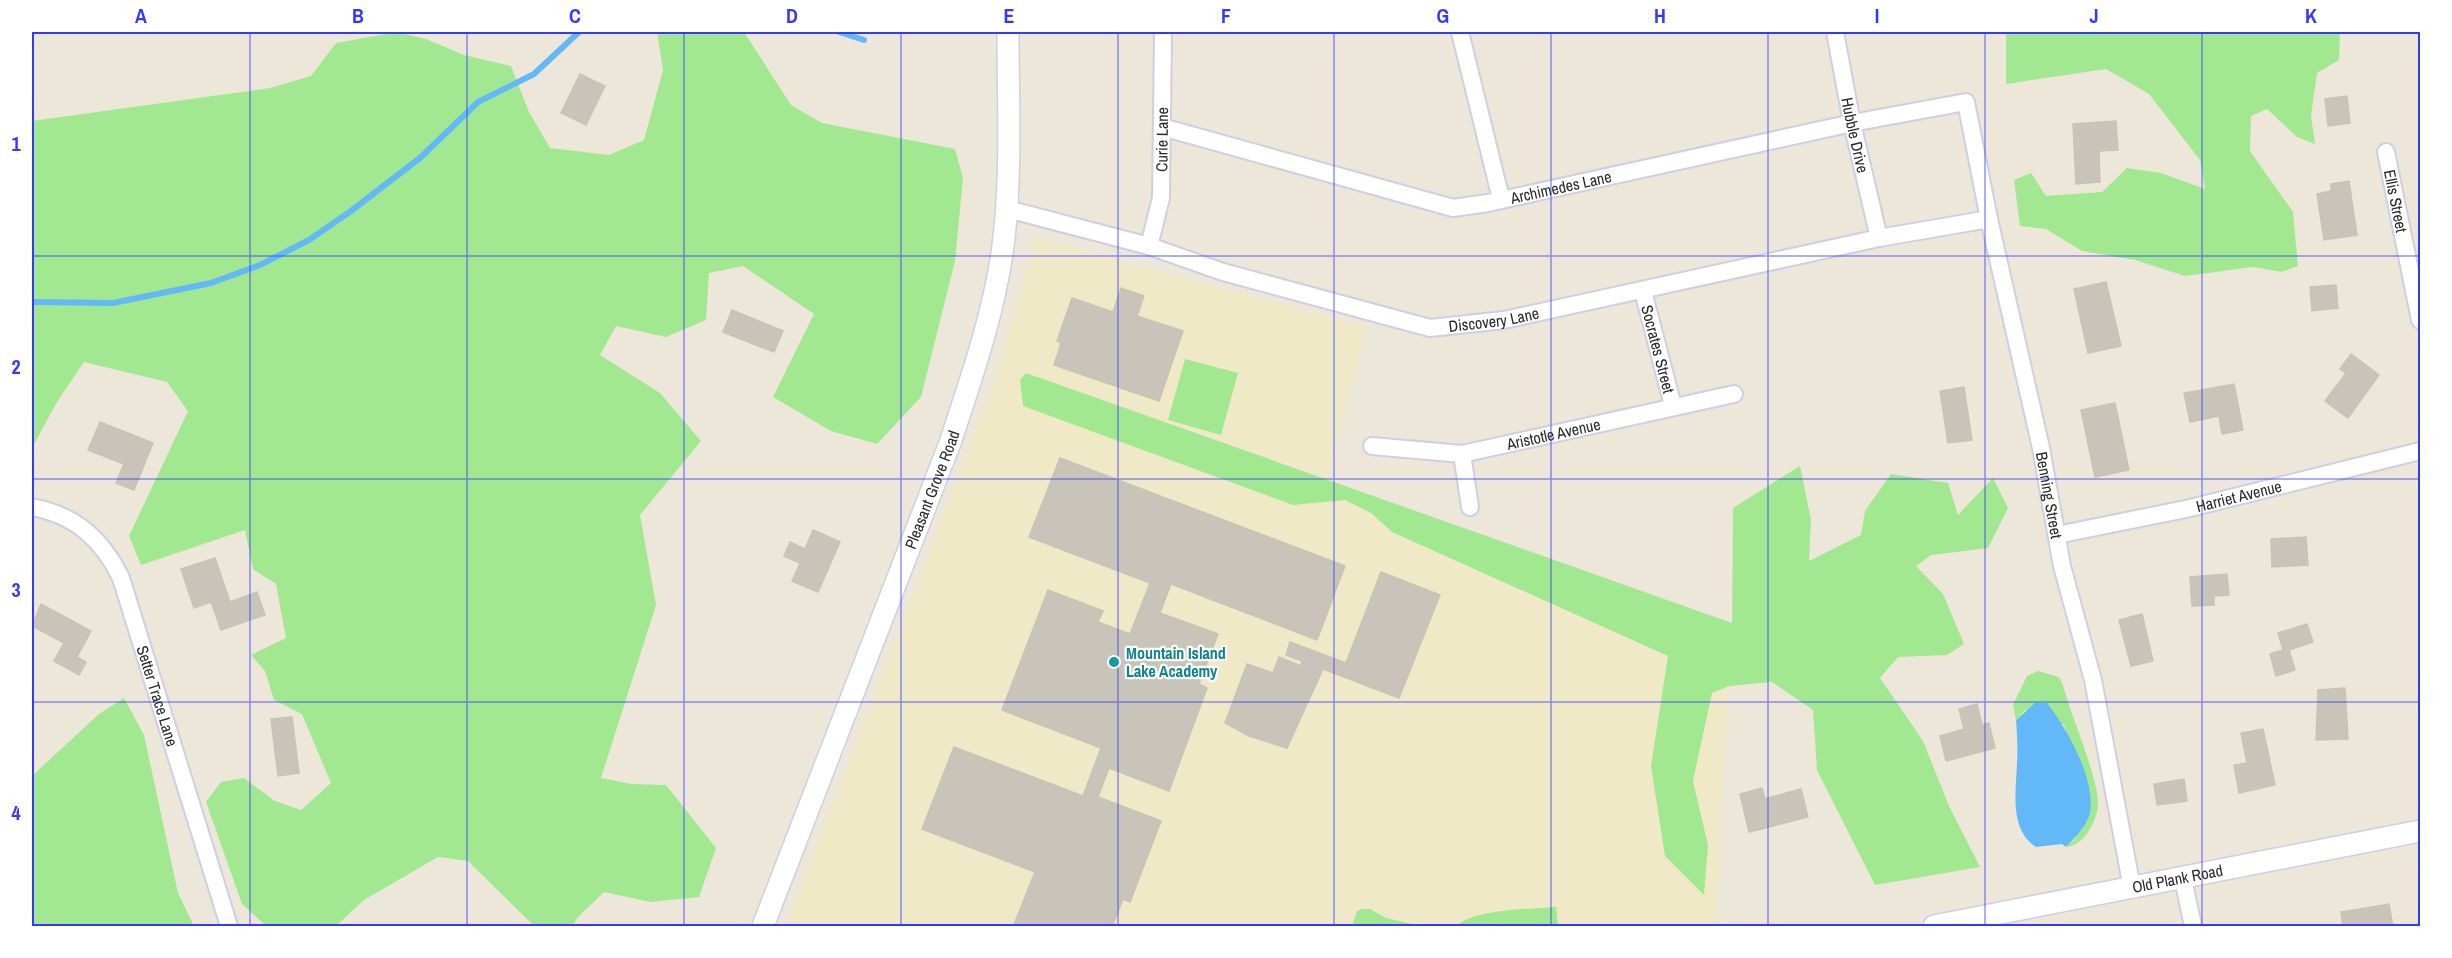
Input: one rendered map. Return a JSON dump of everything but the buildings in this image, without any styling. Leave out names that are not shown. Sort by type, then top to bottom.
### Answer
[{"type":"street","name":"Pleasant Grove Road","points":[[763,927],[953,435],[993,303],[1006,209],[1008,32]]},
{"type":"street","name":"Curie Lane","points":[[1149,246],[1161,198],[1163,32]]},
{"type":"street","points":[[1460,32],[1501,199]]},
{"type":"street","name":"Hubble Drive","points":[[1835,32],[1852,123],[1878,238]]},
{"type":"street","name":"Archimedes Lane","points":[[1162,127],[1453,208],[1852,123],[1966,102]]},
{"type":"street","name":"Benning Street","points":[[1966,102],[1989,219],[2041,448],[2062,566],[2093,680],[2132,888]]},
{"type":"street","name":"Ellis Street","points":[[2386,152],[2421,320]]},
{"type":"street","name":"Discovery Lane","points":[[1006,209],[1149,246],[1223,272],[1430,328],[1504,320],[1878,238],[1989,219]]},
{"type":"street","name":"Socrates Street","points":[[1643,291],[1673,406]]},
{"type":"street","name":"Aristotle Avenue","points":[[1372,446],[1462,454],[1734,394]]},
{"type":"street","name":"Harriet Avenue","points":[[2057,535],[2186,509],[2421,451]]},
{"type":"street","points":[[1462,454],[1470,507]]},
{"type":"street","name":"Setter Trace Lane","points":[[32,507],[49,510],[88,532],[109,553],[121,578],[230,927]]},
{"type":"street","name":"Old Plank Road","points":[[1934,927],[2421,831]]},
{"type":"street","points":[[2182,879],[2193,927]]},
{"type":"shaded area","points":[[1034,237],[1367,328],[1327,480],[1732,623],[1716,926],[786,926],[1001,364]]},
{"type":"green space","points":[[397,32],[426,39],[464,55],[511,66],[529,112],[550,148],[609,155],[644,140],[663,70],[657,32],[744,32],[791,105],[822,123],[955,149],[963,178],[955,261],[921,397],[877,444],[831,431],[773,397],[814,314],[743,266],[709,273],[706,320],[666,337],[616,326],[600,355],[660,393],[701,441],[640,515],[656,605],[601,778],[631,784],[666,785],[716,848],[699,897],[651,902],[604,892],[577,918],[573,926],[534,926],[468,861],[438,857],[364,900],[336,926],[266,926],[242,904],[206,802],[221,782],[244,778],[275,801],[301,810],[331,783],[302,714],[274,700],[265,671],[251,655],[286,638],[276,584],[253,569],[245,530],[141,565],[129,536],[188,411],[167,382],[84,362],[57,402],[32,448],[32,121],[270,88],[311,76],[336,43]]},
{"type":"green space","points":[[2006,32],[2340,32],[2339,60],[2317,73],[2311,116],[2315,144],[2297,137],[2267,109],[2251,116],[2250,151],[2293,212],[2298,266],[2282,272],[2253,267],[2185,276],[2135,260],[2082,251],[2046,229],[2020,226],[2014,180],[2031,173],[2046,196],[2102,192],[2127,168],[2161,173],[2205,189],[2200,160],[2149,94],[2106,69],[2006,84]]},
{"type":"green space","points":[[1185,359],[1238,373],[1221,435],[1168,420]]},
{"type":"green space","points":[[1026,373],[1732,623],[1733,508],[1800,466],[1811,520],[1809,561],[1861,535],[1865,511],[1891,474],[1948,483],[1958,515],[1993,478],[2008,508],[1988,548],[1931,555],[1916,566],[1943,594],[1964,644],[1947,655],[1898,657],[1880,678],[1923,741],[1949,806],[1980,867],[1875,885],[1817,770],[1813,710],[1772,682],[1729,686],[1712,693],[1693,781],[1708,845],[1704,895],[1665,856],[1651,766],[1668,656],[1392,532],[1371,513],[1345,500],[1293,505],[1023,406],[1020,380]]},
{"type":"green space","points":[[2038,671],[2059,677],[2063,685],[2090,765],[2097,795],[2098,806],[2092,826],[2084,838],[2072,846],[2066,847],[2075,839],[2090,792],[2064,725],[2025,710],[2016,720],[2013,705],[2027,676]]},
{"type":"green space","points":[[124,698],[144,735],[178,893],[194,926],[32,926],[32,776],[99,714]]},
{"type":"green space","points":[[1556,907],[1558,926],[1457,926],[1465,920],[1489,913]]},
{"type":"green space","points":[[1370,909],[1386,918],[1421,926],[1352,926],[1357,911]]},
{"type":"water","points":[[2035,703],[2047,703],[2063,726],[2078,755],[2089,785],[2090,813],[2080,831],[2066,847],[2062,844],[2036,847],[2027,839],[2018,820],[2015,798],[2016,720]]},
{"type":"waterway","points":[[32,302],[113,303],[211,283],[260,265],[309,240],[351,211],[420,158],[478,102],[534,74],[579,32]]},
{"type":"waterway","points":[[839,32],[864,40]]},
{"type":"place","name":"Mountain Island Lake Academy","points":[[1114,662]]}]
